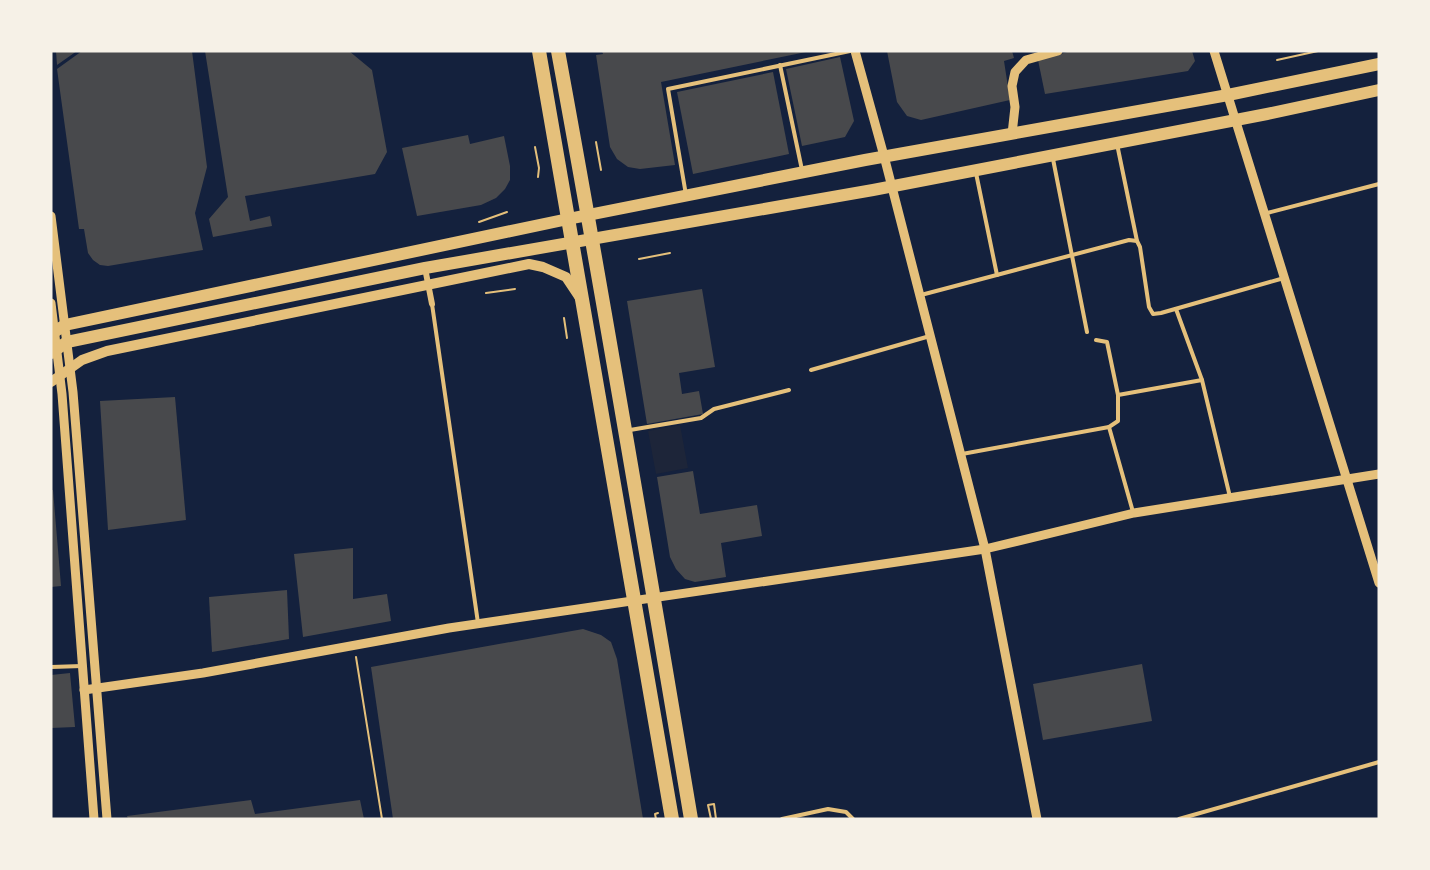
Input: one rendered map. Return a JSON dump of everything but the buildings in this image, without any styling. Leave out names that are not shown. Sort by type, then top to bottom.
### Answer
[{"type":"highway","points":[[539,51],[672,819]]},
{"type":"highway","points":[[558,51],[626,431],[691,819]]},
{"type":"main road","points":[[55,331],[686,195],[884,156],[1228,95],[1379,64]]},
{"type":"main road","points":[[54,351],[67,342],[425,268],[891,186],[1379,90]]},
{"type":"main road","points":[[55,379],[82,360],[107,351],[529,264],[566,276],[582,302]]},
{"type":"street","points":[[853,51],[884,156],[985,549],[1037,819]]},
{"type":"street","points":[[1012,134],[1015,107],[1012,86],[1015,72],[1026,60],[1058,51]]},
{"type":"street","points":[[1214,51],[1379,583]]},
{"type":"street","points":[[51,216],[55,379],[83,666],[94,819]]},
{"type":"street","points":[[425,268],[432,304]]},
{"type":"street","points":[[51,303],[55,331],[67,342],[70,369],[107,819]]},
{"type":"street","points":[[84,690],[203,673],[449,628],[985,549],[1134,513],[1379,474]]},
{"type":"lane","points":[[686,195],[668,89],[853,51]]},
{"type":"lane","points":[[780,65],[803,172]]},
{"type":"lane","points":[[1117,142],[1140,247],[1149,307],[1153,314],[1284,278]]},
{"type":"lane","points":[[1052,155],[1087,332]]},
{"type":"lane","points":[[975,170],[997,274]]},
{"type":"lane","points":[[1264,213],[1379,184]]},
{"type":"lane","points":[[919,295],[1129,240],[1137,240]]},
{"type":"lane","points":[[432,304],[478,624]]},
{"type":"lane","points":[[1176,309],[1202,380],[1230,498]]},
{"type":"lane","points":[[811,370],[931,336]]},
{"type":"lane","points":[[962,454],[1109,427],[1118,421],[1118,395],[1107,342],[1096,340]]},
{"type":"lane","points":[[1118,395],[1202,380]]},
{"type":"lane","points":[[626,431],[701,418],[714,409],[789,390]]},
{"type":"lane","points":[[1109,427],[1134,513]]},
{"type":"lane","points":[[51,667],[83,666]]},
{"type":"lane","points":[[1179,819],[1379,762]]},
{"type":"lane","points":[[782,819],[828,809],[846,812],[853,819]]},
{"type":"path","points":[[1277,60],[1318,51]]},
{"type":"path","points":[[596,142],[600,170]]},
{"type":"path","points":[[535,147],[539,168],[538,177]]},
{"type":"path","points":[[479,222],[507,212]]},
{"type":"path","points":[[639,259],[670,253]]},
{"type":"path","points":[[486,293],[515,289]]},
{"type":"path","points":[[564,318],[567,338]]},
{"type":"path","points":[[355,645],[382,819]]},
{"type":"path","points":[[711,819],[708,805],[714,804],[716,819]]},
{"type":"shaded area","points":[[680,425],[688,468],[656,474],[648,431]]}]
